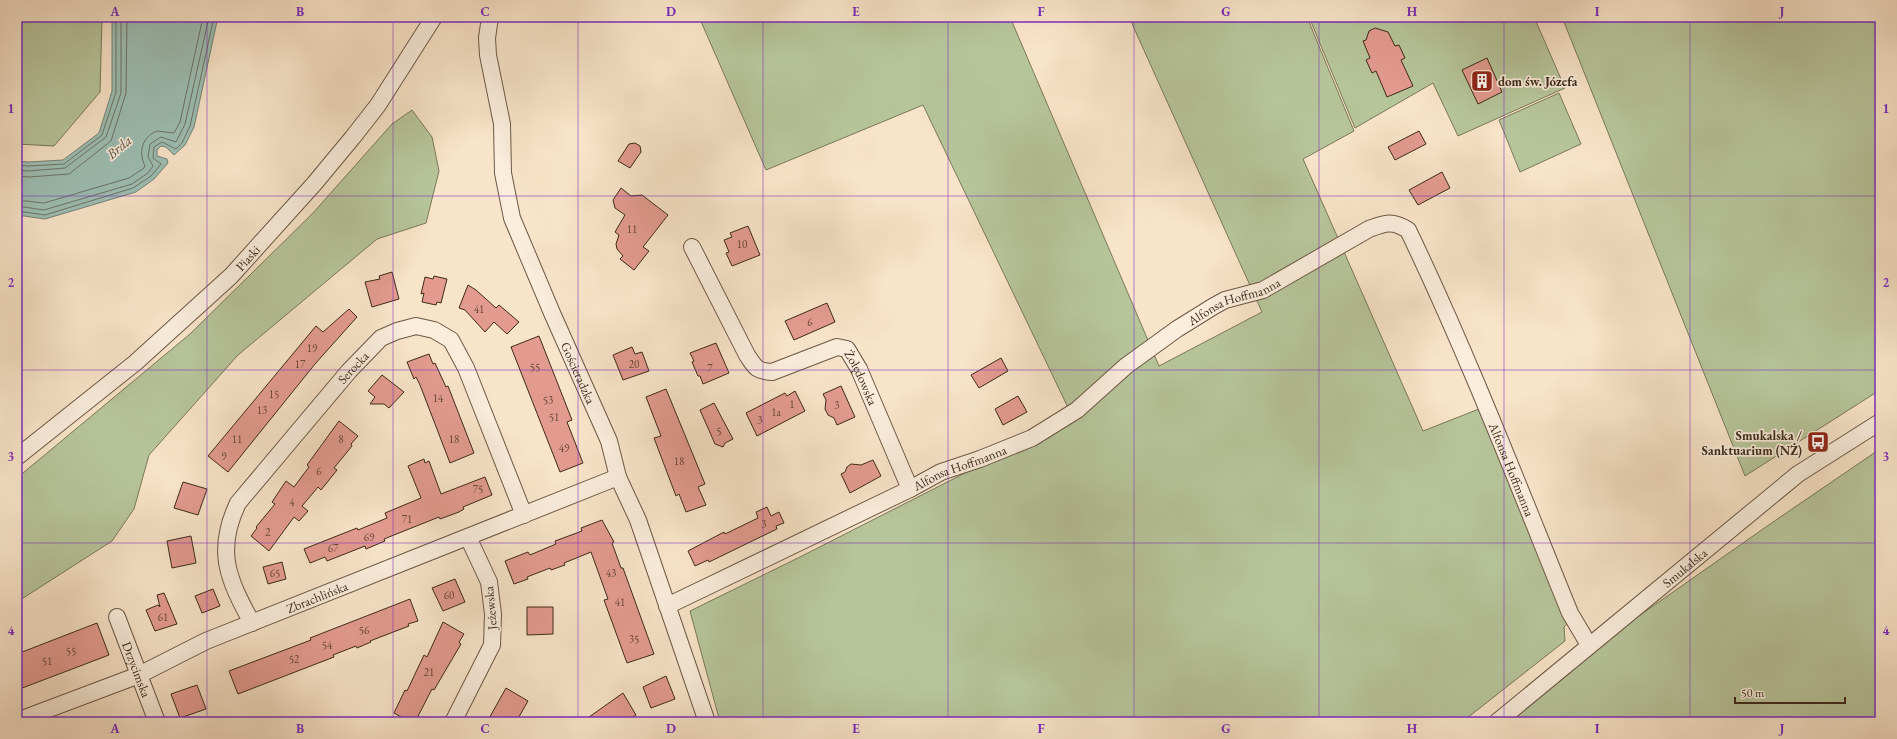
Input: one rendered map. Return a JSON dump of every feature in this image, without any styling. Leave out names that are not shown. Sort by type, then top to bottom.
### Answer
[{"type":"street","name":"Piaski","points":[[17,457],[135,363],[231,276],[314,184],[353,137],[378,105],[434,17]]},
{"type":"street","name":"Gościeradzka","points":[[490,17],[487,38],[488,55],[502,124],[503,173],[512,218],[552,313],[610,441],[618,477],[638,520],[706,722]]},
{"type":"street","name":"Alfonsa Hoffmanna","points":[[667,606],[910,489],[941,472],[980,459],[1032,438],[1077,410],[1126,366],[1177,329],[1214,306],[1225,300],[1263,290],[1369,229],[1386,222],[1400,225],[1408,230],[1439,295],[1570,613],[1589,645]]},
{"type":"street","name":"Żołędowska","points":[[692,247],[747,355],[755,367],[761,371],[772,372],[837,347],[847,349],[859,370],[910,489]]},
{"type":"street","name":"Serocka","points":[[252,623],[235,591],[226,561],[225,545],[232,517],[238,502],[349,371],[381,338],[397,331],[416,326],[434,330],[451,340],[466,368],[524,515]]},
{"type":"street","name":"Smukalska","points":[[1497,722],[1798,474],[1880,422]]},
{"type":"street","name":"Zbrachlińska","points":[[17,721],[139,675],[206,642],[618,477]]},
{"type":"street","name":"Jeżewska","points":[[453,722],[492,644],[493,614],[489,582],[468,537]]},
{"type":"street","name":"Drzycimska","points":[[117,617],[157,722]]},
{"type":"green space","points":[[17,17],[102,17],[100,92],[54,146],[17,144]]},
{"type":"green space","points":[[699,17],[1010,17],[1159,366],[1262,312],[1129,17],[1307,17],[1354,131],[1303,159],[1423,431],[1484,407],[1567,624],[1564,627],[1565,641],[1462,722],[720,722],[690,611],[798,558],[1073,418],[923,105],[766,170]]},
{"type":"green space","points":[[1309,17],[1534,17],[1565,88],[1458,136],[1433,83],[1355,128]]},
{"type":"green space","points":[[1562,17],[1880,17],[1880,390],[1745,476]]},
{"type":"green space","points":[[1559,93],[1581,144],[1520,172],[1499,120]]},
{"type":"green space","points":[[412,110],[432,137],[439,171],[426,223],[377,239],[238,355],[149,455],[134,509],[112,541],[17,602],[17,478],[190,334],[313,213],[392,124]]},
{"type":"green space","points":[[1880,449],[1880,722],[1508,722],[1596,646]]},
{"type":"water","name":"Brda","points":[[112,17],[218,17],[194,127],[185,145],[174,155],[166,147],[161,146],[157,150],[157,156],[167,159],[168,163],[154,179],[136,192],[45,219],[17,215],[17,161],[28,162],[63,160],[99,133],[112,91]]},
{"type":"building","points":[[1375,28],[1388,32],[1395,46],[1399,45],[1405,58],[1401,60],[1413,86],[1387,97],[1376,71],[1372,73],[1366,60],[1370,58],[1363,41],[1366,40],[1369,31]]},
{"type":"building","name":"dom św. Józefa","points":[[1487,58],[1502,92],[1478,104],[1462,70]]},
{"type":"building","points":[[1419,131],[1426,144],[1395,160],[1388,147]]},
{"type":"building","points":[[635,143],[640,146],[641,152],[630,168],[618,161],[629,144]]},
{"type":"building","points":[[1442,172],[1450,188],[1418,205],[1409,190]]},
{"type":"building","points":[[621,188],[631,196],[642,195],[668,215],[643,247],[649,251],[634,270],[620,259],[623,256],[617,249],[616,244],[619,235],[615,232],[625,215],[615,208],[613,200]]},
{"type":"building","points":[[748,226],[760,255],[732,266],[726,253],[729,252],[724,240],[732,237],[730,233]]},
{"type":"building","points":[[392,272],[399,299],[372,307],[365,282],[380,279],[379,276]]},
{"type":"building","points":[[434,276],[447,279],[441,303],[437,302],[436,305],[422,302],[424,293],[421,294],[425,277],[433,279]]},
{"type":"building","points":[[468,285],[476,290],[496,308],[499,305],[519,322],[507,334],[494,322],[485,332],[465,310],[459,308]]},
{"type":"building","points":[[827,303],[835,322],[794,340],[785,321]]},
{"type":"building","points":[[349,309],[357,317],[315,364],[228,472],[208,456],[316,326],[323,332]]},
{"type":"building","points":[[539,336],[572,420],[567,422],[583,463],[560,472],[511,347]]},
{"type":"building","points":[[716,343],[729,373],[703,384],[692,362],[694,361],[690,353]]},
{"type":"building","points":[[632,347],[635,354],[642,352],[649,371],[623,380],[613,355]]},
{"type":"building","points":[[429,354],[433,364],[435,363],[446,387],[448,386],[474,453],[450,463],[420,385],[416,377],[414,379],[407,362]]},
{"type":"building","points":[[1001,358],[1008,371],[979,388],[971,375]]},
{"type":"building","points":[[382,375],[404,392],[389,408],[384,404],[370,404],[375,397],[368,391]]},
{"type":"building","points":[[841,386],[855,417],[837,425],[834,418],[828,415],[825,409],[826,400],[823,394]]},
{"type":"building","points":[[666,389],[705,484],[698,487],[706,505],[686,512],[679,494],[676,496],[654,438],[661,436],[646,397]]},
{"type":"building","points":[[795,391],[805,411],[757,436],[746,413],[785,393],[787,396]]},
{"type":"building","points":[[1018,396],[1027,412],[1003,425],[995,409]]},
{"type":"building","points":[[714,403],[733,439],[725,443],[723,447],[715,444],[700,410]]},
{"type":"building","points":[[339,421],[358,436],[334,468],[337,470],[321,490],[318,487],[302,506],[308,511],[299,521],[294,517],[269,551],[251,536],[257,528],[256,527],[275,504],[272,502],[286,481],[294,487],[309,467],[307,465]]},
{"type":"building","points":[[424,459],[425,463],[429,461],[441,494],[485,477],[492,495],[463,507],[464,509],[459,512],[440,519],[439,517],[384,539],[385,541],[366,549],[365,546],[327,561],[325,557],[310,563],[304,549],[387,518],[385,513],[421,498],[408,466]]},
{"type":"building","points":[[873,460],[881,476],[850,493],[841,474],[845,472],[847,467],[851,464],[861,465]]},
{"type":"building","points":[[183,482],[207,489],[198,515],[174,508]]},
{"type":"building","points":[[767,507],[771,516],[779,512],[784,523],[776,526],[777,529],[709,562],[708,560],[695,566],[688,551],[724,532],[725,534],[758,518],[756,512]]},
{"type":"building","points":[[602,520],[614,542],[612,543],[621,568],[623,568],[654,654],[627,663],[604,600],[608,599],[591,552],[564,563],[565,565],[551,570],[550,568],[514,584],[505,561],[528,552],[530,555],[556,544],[555,541],[582,531],[581,528]]},
{"type":"building","points":[[191,536],[196,563],[172,568],[167,541]]},
{"type":"building","points":[[282,562],[286,579],[268,584],[263,567]]},
{"type":"building","points":[[455,579],[465,602],[443,611],[432,588]]},
{"type":"building","points":[[213,589],[220,606],[202,613],[195,596]]},
{"type":"building","points":[[164,593],[177,624],[155,631],[146,610],[158,605],[160,607],[157,595]]},
{"type":"building","points":[[410,599],[418,621],[408,624],[409,626],[370,641],[371,642],[357,648],[356,646],[333,655],[334,657],[238,694],[229,671],[311,640],[310,638]]},
{"type":"building","points":[[527,607],[553,607],[553,634],[527,635]]},
{"type":"building","points":[[443,622],[464,634],[459,642],[461,644],[434,690],[432,689],[415,722],[410,722],[394,713],[405,690],[407,691],[424,655],[427,657]]},
{"type":"building","points":[[97,623],[109,655],[17,690],[17,654]]},
{"type":"building","points":[[666,676],[675,699],[651,708],[643,687]]},
{"type":"building","points":[[197,685],[206,709],[180,718],[171,694]]},
{"type":"building","points":[[506,688],[528,701],[516,722],[487,722]]},
{"type":"building","points":[[623,693],[636,715],[625,722],[582,722]]},
{"type":"place","name":"dom św. Józefa","points":[[1482,81]]},
{"type":"place","name":"Smukalska / Sanktuarium (NŻ)","points":[[1818,442]]}]
